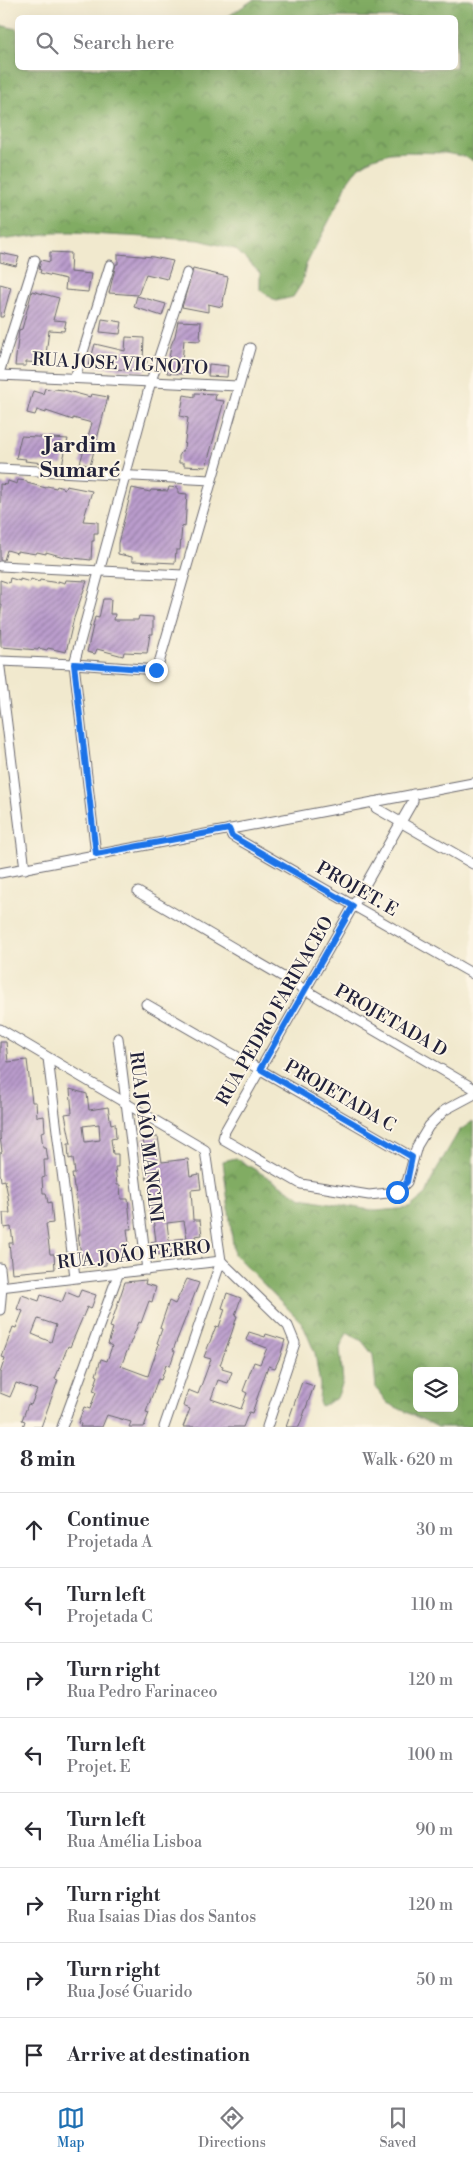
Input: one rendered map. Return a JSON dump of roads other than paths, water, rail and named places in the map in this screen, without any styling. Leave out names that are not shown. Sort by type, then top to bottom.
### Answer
[{"type":"street","points":[[0,370],[35,260]]},
{"type":"street","points":[[75,378],[110,264]]},
{"type":"street","points":[[96,854],[74,664],[151,381],[187,272]]},
{"type":"street","points":[[0,661],[156,670],[250,348]]},
{"type":"street","name":"RUA JOSE VIGNOTO","points":[[0,375],[238,386]]},
{"type":"street","points":[[0,469],[211,480]]},
{"type":"street","points":[[0,566],[100,569],[183,575]]},
{"type":"street","points":[[0,668],[24,869]]},
{"type":"street","points":[[0,873],[473,783]]},
{"type":"street","name":"RUA PEDRO FARINACEO","points":[[412,1157],[409,1178],[401,1190],[369,1195],[301,1184],[223,1139],[225,1131],[413,801],[413,794]]},
{"type":"street","points":[[373,802],[376,808],[473,864]]},
{"type":"street","name":"PROJET. E","points":[[229,829],[232,836],[473,974]]},
{"type":"street","name":"PROJETADA D","points":[[138,892],[473,1088]]},
{"type":"street","name":"PROJETADA C","points":[[146,1004],[412,1157]]},
{"type":"street","points":[[0,1029],[205,1150],[221,1261],[164,1427]]},
{"type":"street","name":"RUA JOÃO MANCINI","points":[[118,1038],[146,1270]]},
{"type":"street","points":[[48,1058],[75,1277]]},
{"type":"street","points":[[412,1157],[422,1136],[436,1117],[455,1103],[473,1095]]},
{"type":"street","name":"RUA JOÃO FERRO","points":[[1,1287],[221,1261],[288,1326],[295,1343],[267,1427]]},
{"type":"street","points":[[0,1268],[0,1310]]},
{"type":"street","points":[[62,1427],[119,1272]]},
{"type":"district","name":"Jardim Sumaré","points":[[80,458]]}]
